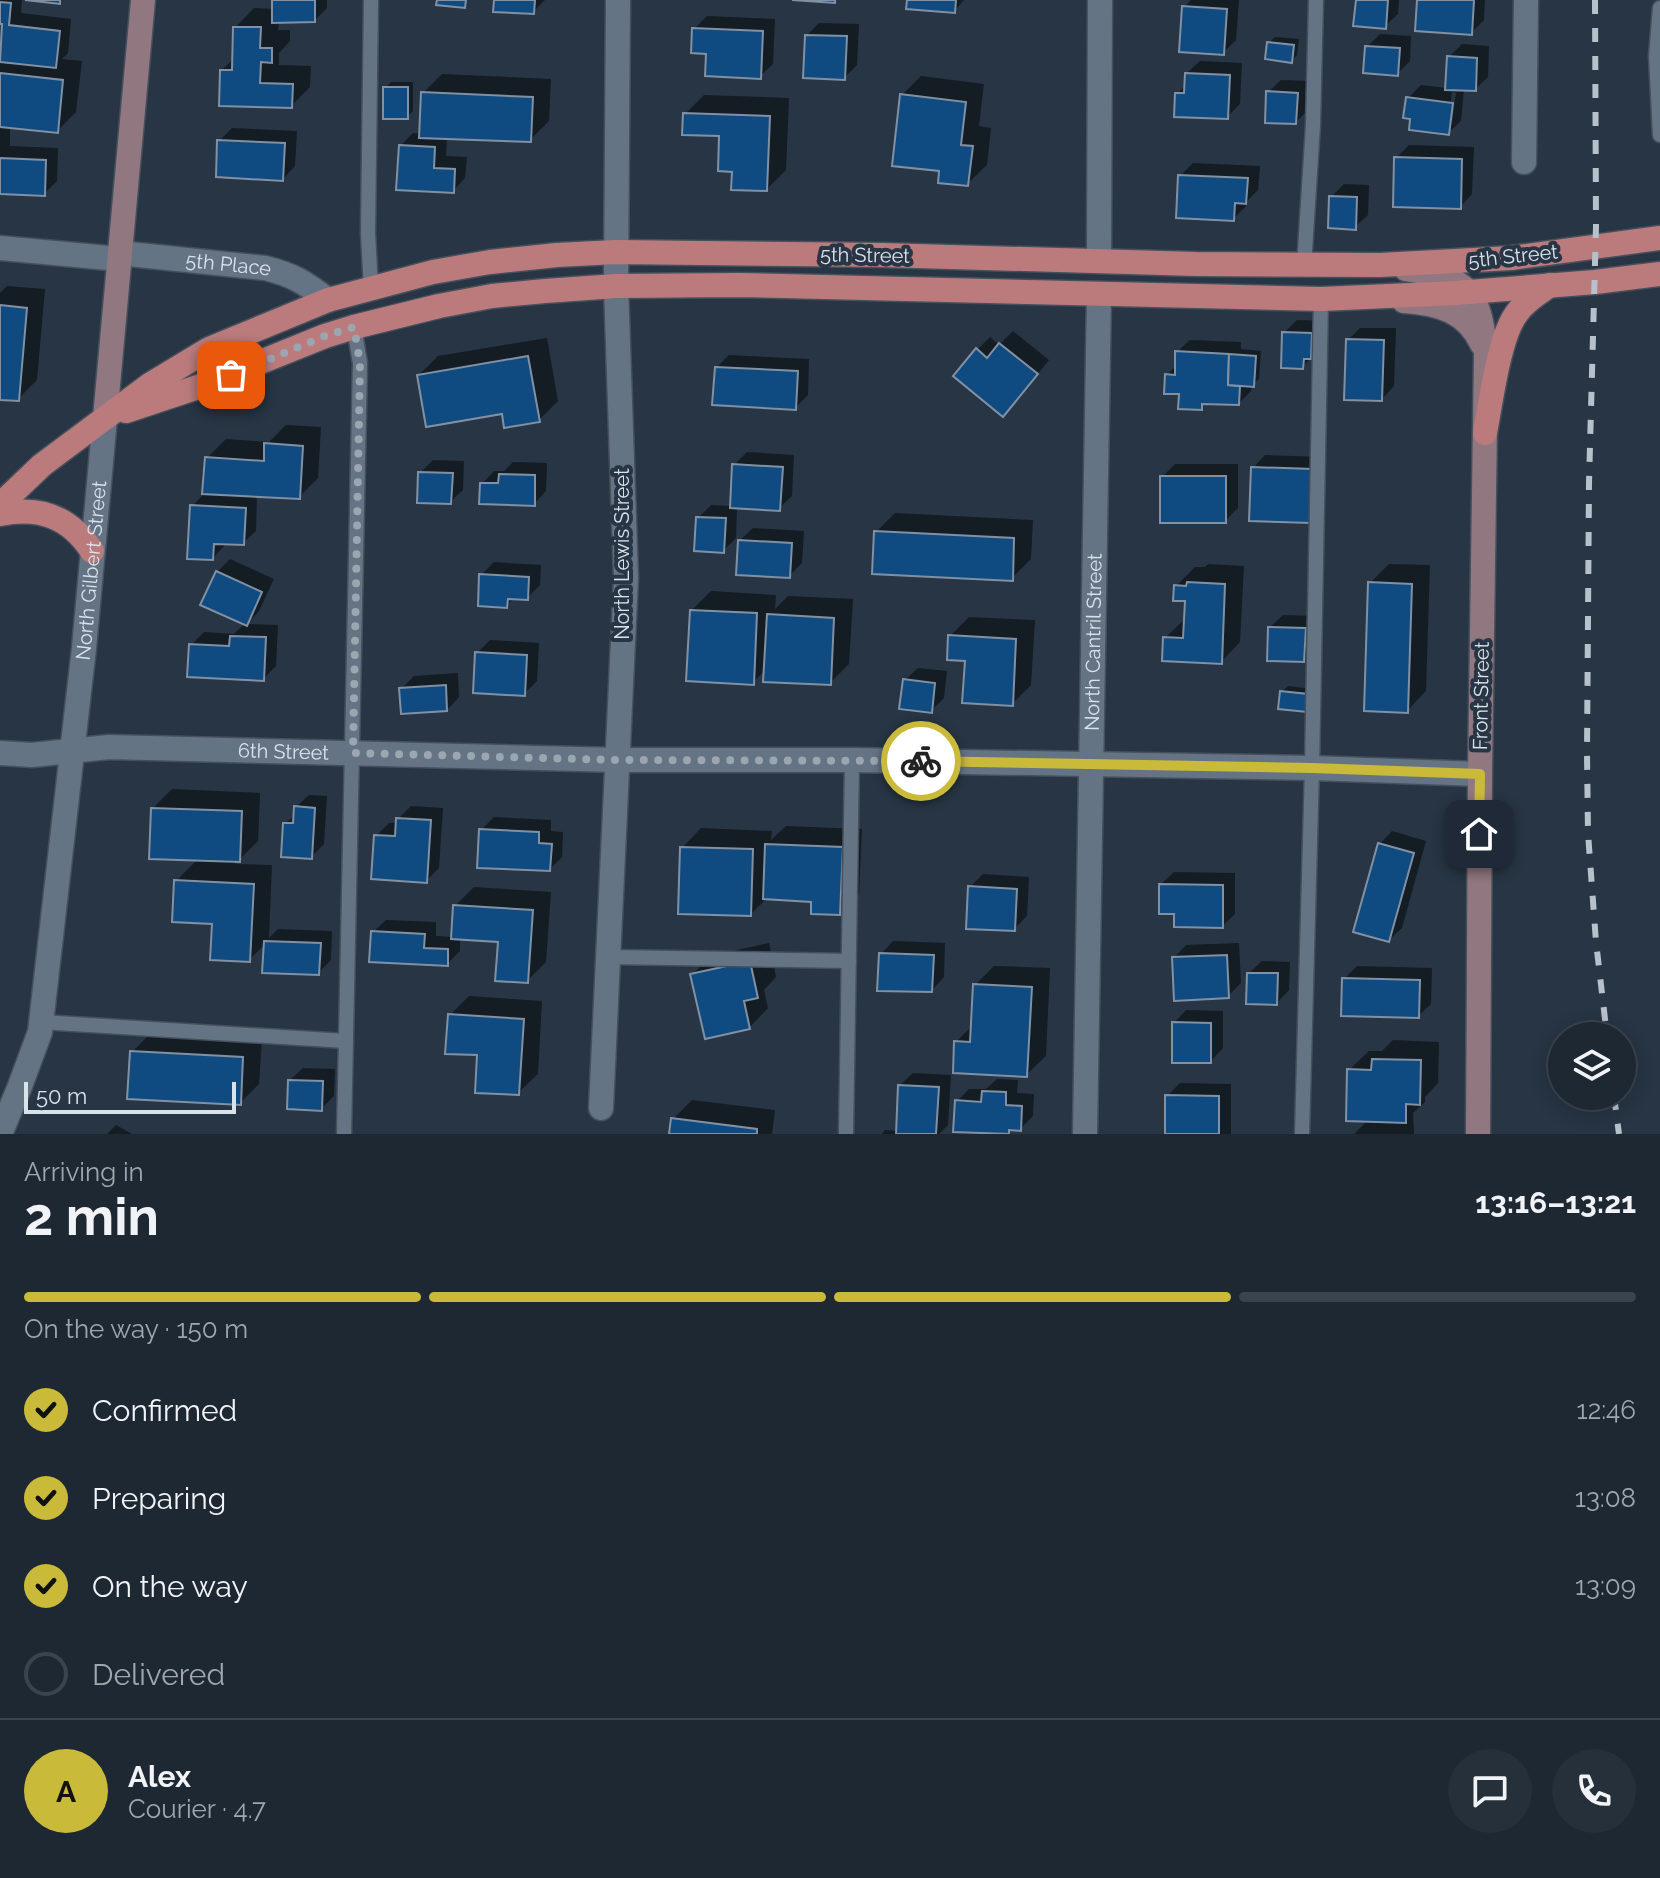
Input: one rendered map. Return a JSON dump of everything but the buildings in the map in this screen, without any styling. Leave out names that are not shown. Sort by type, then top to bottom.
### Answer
[{"type":"main road","name":"5th Street","points":[[0,505],[42,465],[151,384],[209,349],[328,300],[433,272],[490,262],[616,252],[1380,265],[1511,258],[1660,238]]},
{"type":"main road","name":"5th Street","points":[[105,418],[201,386],[325,336],[439,306],[492,296],[616,286],[739,285],[1321,299],[1470,292],[1660,274]]},
{"type":"main road","points":[[1485,433],[1509,327],[1524,304],[1550,285]]},
{"type":"main road","points":[[0,514],[46,514],[75,529],[92,551]]},
{"type":"street","name":"North Gilbert Street","points":[[0,1134],[40,1032],[84,648],[143,0]]},
{"type":"street","name":"North Lewis Street","points":[[601,1108],[626,578],[616,286],[618,0]]},
{"type":"street","points":[[1099,261],[1100,0]]},
{"type":"street","points":[[1524,162],[1526,0]]},
{"type":"street","name":"5th Place","points":[[0,248],[265,268],[304,282],[328,300]]},
{"type":"street","points":[[1380,265],[1440,274],[1470,292]]},
{"type":"street","name":"Front Street","points":[[1470,292],[1481,319],[1486,354],[1478,1134]]},
{"type":"street","name":"North Cantril Street","points":[[1085,1134],[1099,294]]},
{"type":"street","points":[[1357,297],[1438,306],[1460,316],[1475,328],[1486,354]]},
{"type":"street","name":"6th Street","points":[[0,753],[32,755],[109,747],[618,760],[852,760],[1480,774]]},
{"type":"lane","points":[[371,0],[368,233],[371,289]]},
{"type":"lane","points":[[1304,266],[1313,125],[1316,0]]},
{"type":"lane","points":[[1660,8],[1656,56],[1660,135]]},
{"type":"lane","points":[[1302,1134],[1321,299]]},
{"type":"lane","points":[[344,1134],[360,363],[354,327]]},
{"type":"lane","points":[[846,1134],[852,760]]},
{"type":"lane","points":[[609,957],[849,961]]},
{"type":"lane","points":[[41,1022],[346,1041]]},
{"type":"railway","points":[[1595,0],[1596,226],[1589,483],[1587,753],[1588,833],[1605,1022]]},
{"type":"railway","points":[[1616,1110],[1619,1134]]},
{"type":"way so far","points":[[231,375],[278,354],[354,327],[360,363],[353,753],[618,760],[921,761]]},
{"type":"route","points":[[921,761],[1480,774],[1479,834]]}]
